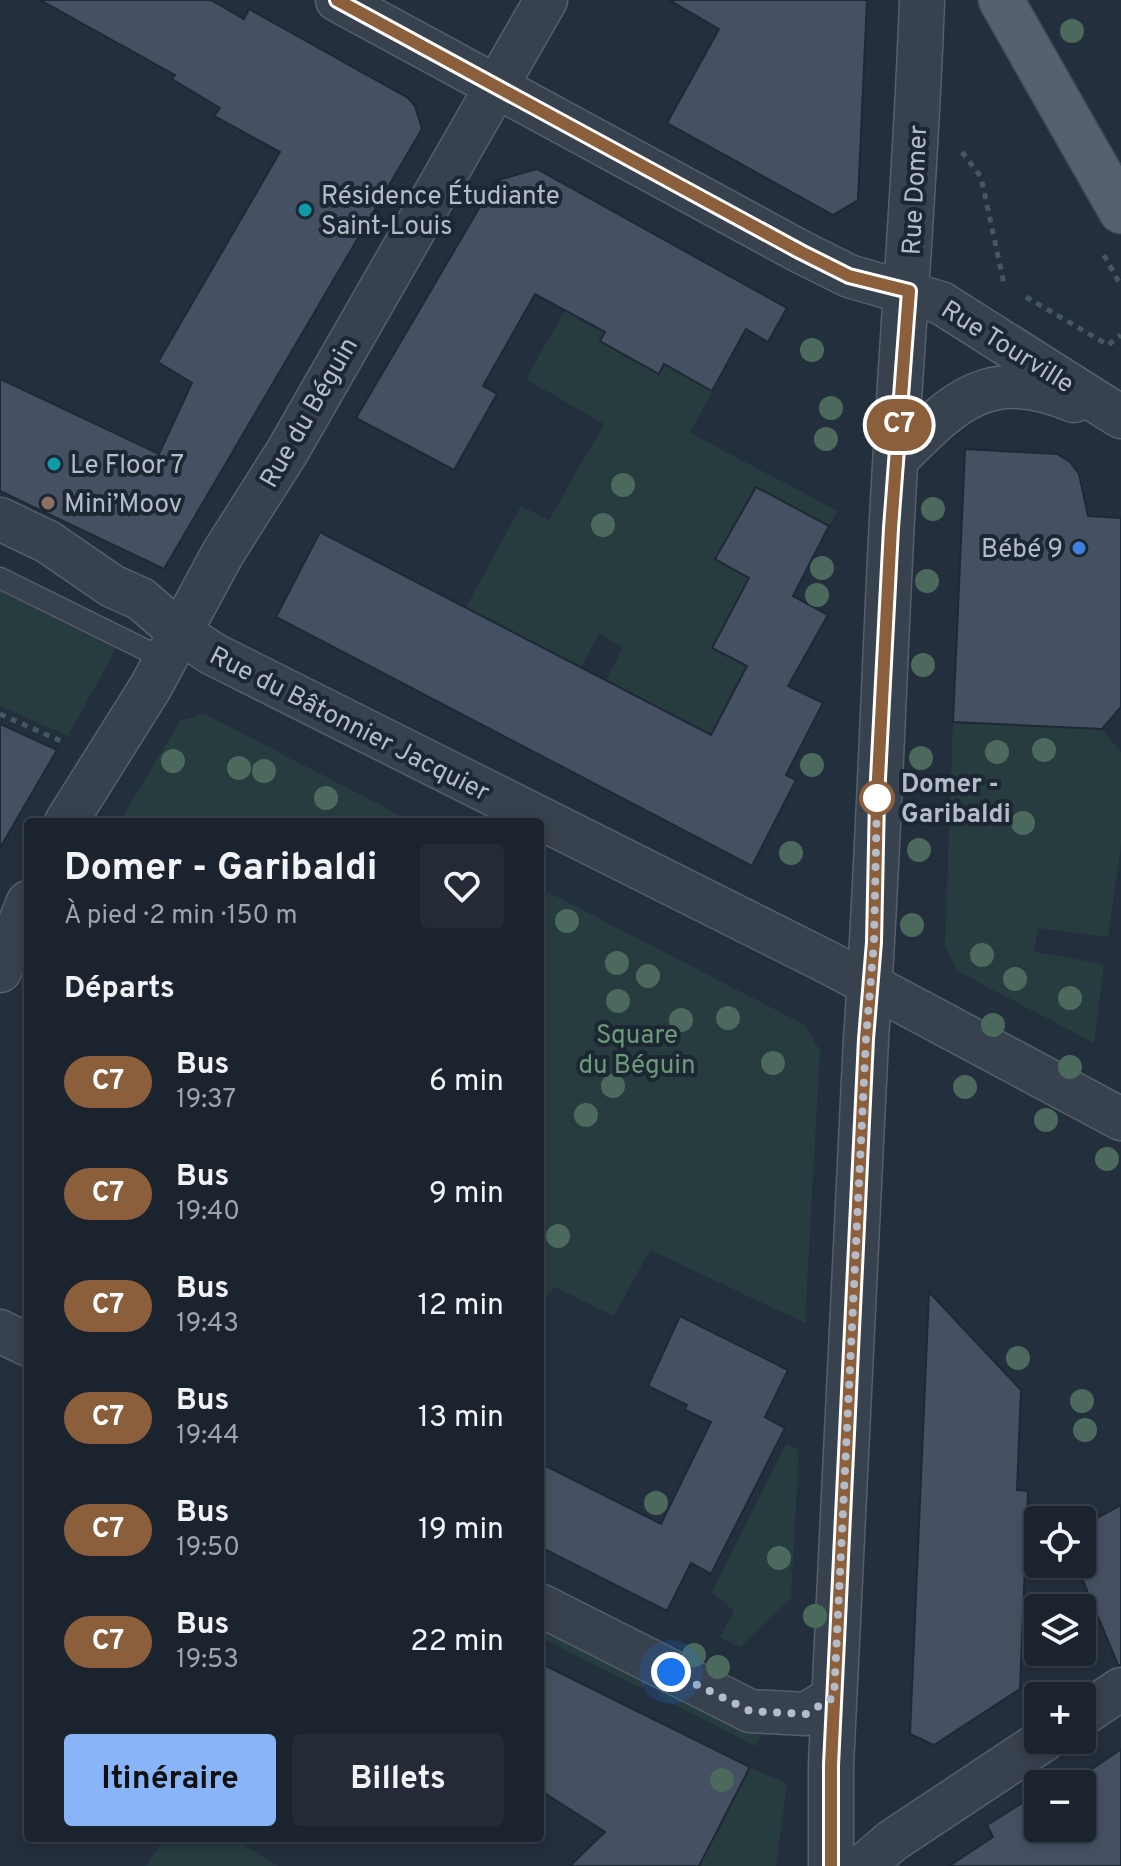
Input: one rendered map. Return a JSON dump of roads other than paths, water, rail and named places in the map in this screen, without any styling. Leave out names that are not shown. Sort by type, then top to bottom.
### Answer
[{"type":"main road","points":[[1001,0],[1121,211]]},
{"type":"street","name":"Rue Tourville","points":[[337,0],[801,252],[849,276],[909,291],[977,322],[1121,419]]},
{"type":"street","name":"Rue du Béguin","points":[[68,818],[172,646],[223,553],[287,452],[546,0]]},
{"type":"street","name":"Rue Domer","points":[[831,1866],[834,1697],[922,0]]},
{"type":"street","name":"Rue Tourville","points":[[896,460],[945,411],[978,392],[1022,385],[1050,392],[1121,419]]},
{"type":"street","name":"Rue du Bâtonnier Jacquier","points":[[0,519],[48,542],[112,586],[141,599],[172,646],[213,654],[537,818]]},
{"type":"street","name":"Rue du Bâtonnier Jacquier","points":[[544,822],[870,987],[1121,1119]]},
{"type":"street","points":[[0,971],[24,912]]},
{"type":"street","points":[[0,1331],[24,1343]]},
{"type":"street","points":[[544,1607],[750,1711],[806,1714],[834,1697]]},
{"type":"street","points":[[1096,1706],[1121,1689]]},
{"type":"street","points":[[863,1866],[892,1841],[1024,1753]]},
{"type":"lane","points":[[0,578],[172,646]]},
{"type":"place","name":"Résidence Étudiante Saint-Louis","points":[[305,210]]},
{"type":"place","name":"Le Floor 7","points":[[54,464]]},
{"type":"place","name":"Mini’Moov","points":[[48,503]]},
{"type":"place","name":"Bébé 9","points":[[1079,548]]},
{"type":"place","name":"Domer - Garibaldi","points":[[877,798]]},
{"type":"park label","name":"Square du Béguin","points":[[637,1049]]}]
